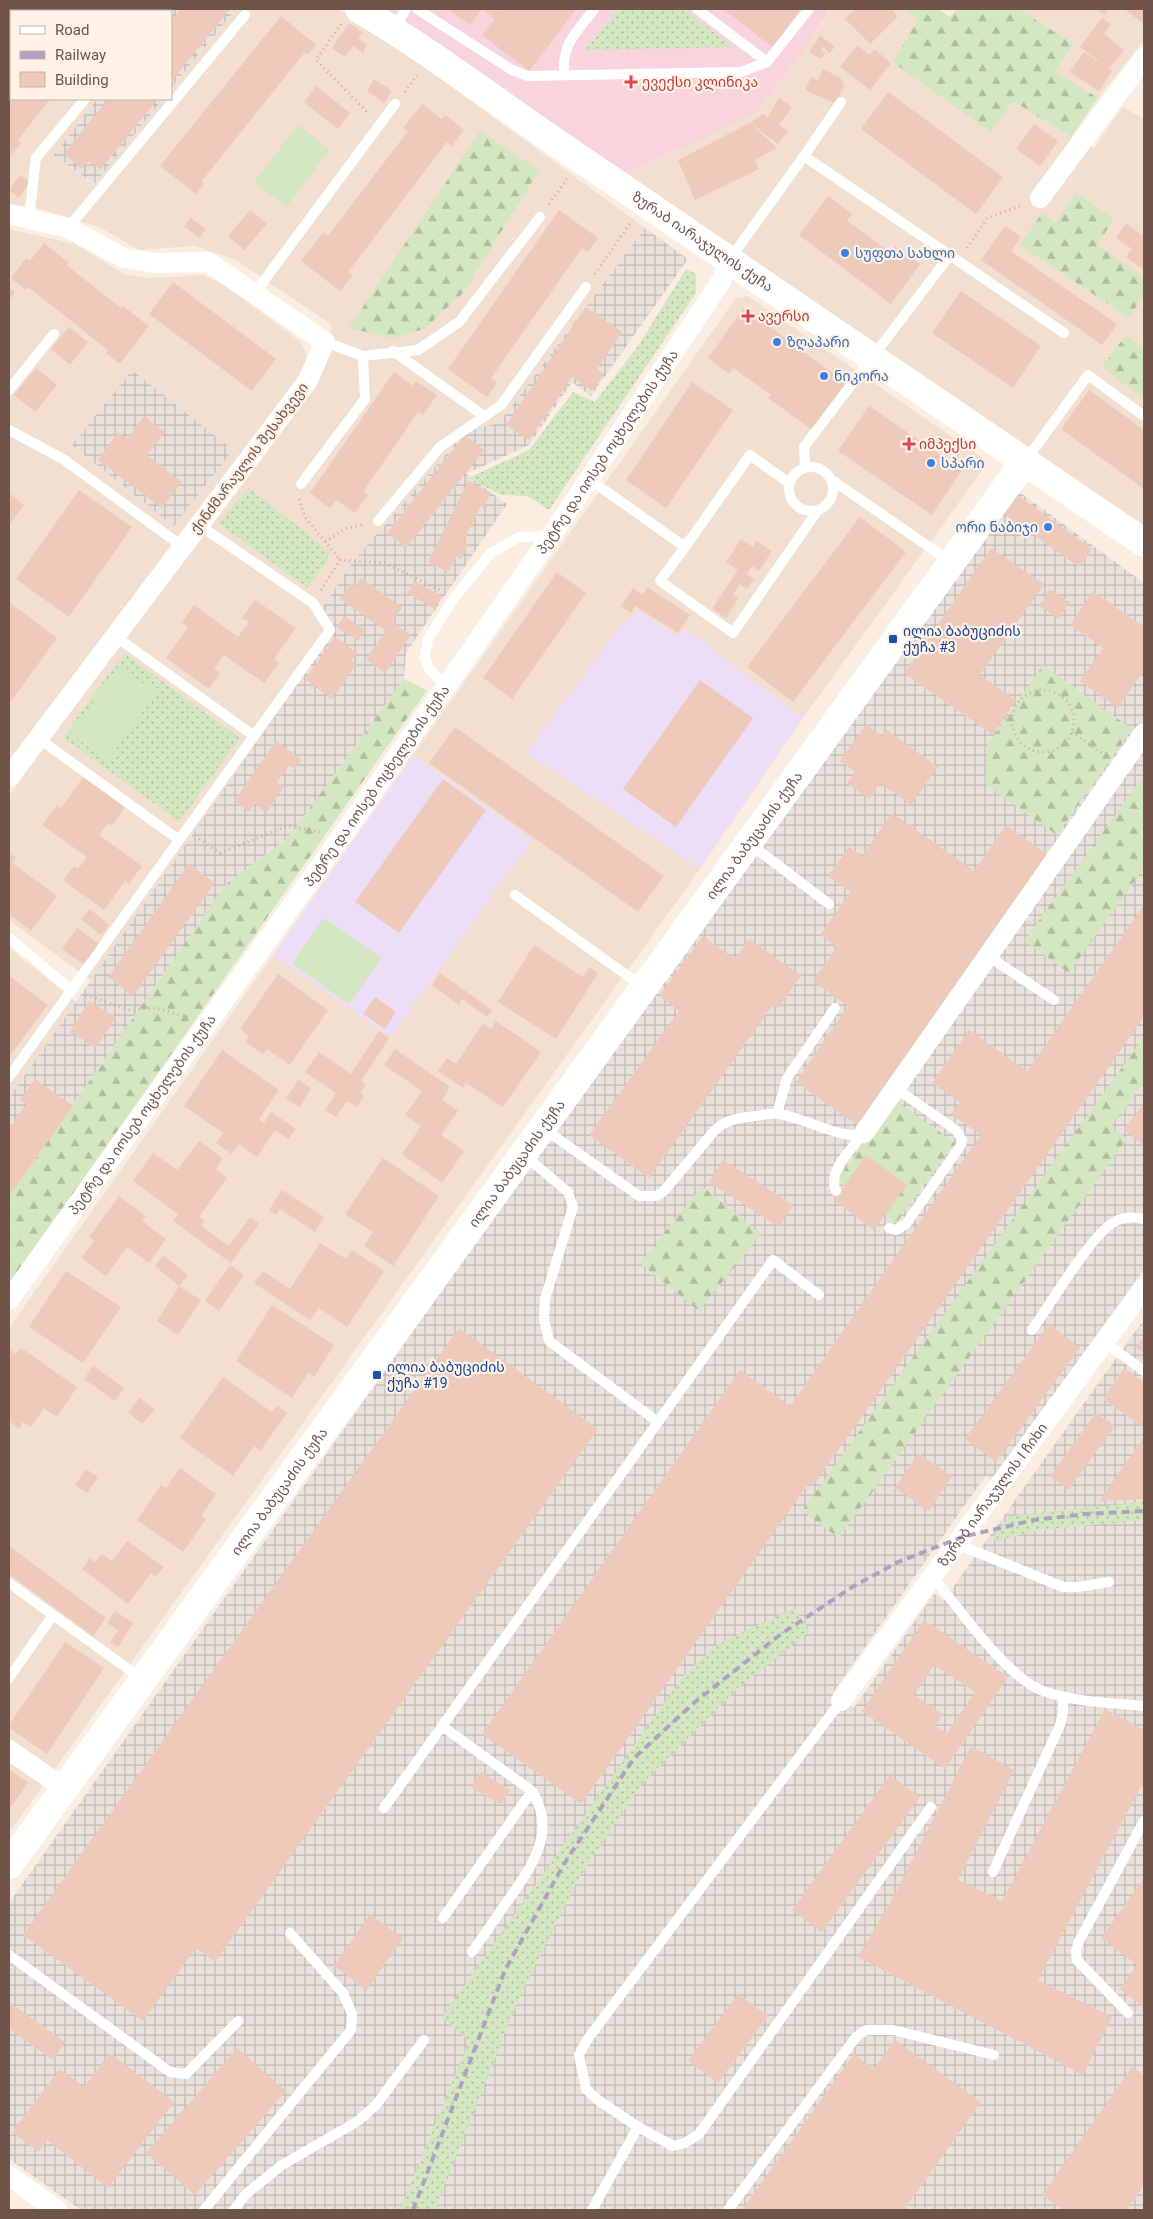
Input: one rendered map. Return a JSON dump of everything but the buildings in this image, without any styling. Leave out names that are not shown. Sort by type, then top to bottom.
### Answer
[{"type":"street","name":"ზურაბ იარაჯულის ქუჩა","points":[[352,13],[400,19],[729,260],[874,355],[1144,543]]},
{"type":"street","points":[[1040,198],[1144,58]]},
{"type":"street","points":[[9,214],[68,228],[124,258],[155,263],[208,262],[325,342]]},
{"type":"street","name":"პეტრე და იოსებ ოცხელების ქუჩა","points":[[9,1300],[341,837],[551,536],[720,283],[729,260]]},
{"type":"street","name":"ქინძმარაულის შესახვევი","points":[[9,778],[307,382],[325,342]]},
{"type":"street","name":"ილია ბაბუცაძის ქუჩა","points":[[9,1865],[1025,461]]},
{"type":"street","points":[[864,1133],[1144,733]]},
{"type":"street","name":"ზურაბ იარაჯულის I ჩიხი","points":[[841,1702],[1144,1288]]},
{"type":"street","points":[[9,1750],[64,1788]]},
{"type":"street","points":[[9,2176],[57,2210]]},
{"type":"lane","points":[[417,9],[520,75],[741,72],[767,62],[809,9]]},
{"type":"lane","points":[[564,75],[563,57],[566,48],[594,9]]},
{"type":"lane","points":[[697,9],[767,62]]},
{"type":"lane","points":[[68,228],[245,15]]},
{"type":"lane","points":[[29,218],[36,158],[84,100]]},
{"type":"lane","points":[[729,260],[841,102]]},
{"type":"lane","points":[[254,294],[395,104]]},
{"type":"lane","points":[[804,156],[1064,334]]},
{"type":"lane","points":[[325,342],[363,356],[393,351],[418,350],[458,322],[540,217]]},
{"type":"lane","points":[[805,466],[804,447],[874,355],[953,258]]},
{"type":"lane","points":[[378,521],[440,447],[501,405],[586,287]]},
{"type":"lane","points":[[9,390],[54,334]]},
{"type":"lane","points":[[393,351],[484,416]]},
{"type":"lane","points":[[301,484],[365,399],[363,356]]},
{"type":"lane","points":[[1025,461],[1088,375],[1144,416]]},
{"type":"lane","points":[[9,430],[63,459],[183,547]]},
{"type":"lane","points":[[789,483],[750,455],[660,581],[733,633],[818,510],[830,502],[833,495],[832,480]]},
{"type":"lane","points":[[818,510],[804,510],[793,503],[788,490],[789,483],[795,472],[805,466],[818,467],[824,470],[832,480],[952,562]]},
{"type":"lane","points":[[589,479],[685,547]]},
{"type":"lane","points":[[9,1077],[330,630],[313,603],[199,526]]},
{"type":"lane","points":[[446,686],[429,669],[425,657],[428,639],[454,598],[491,553],[519,537],[551,536]]},
{"type":"lane","points":[[116,636],[254,736]]},
{"type":"lane","points":[[38,738],[179,840]]},
{"type":"lane","points":[[749,842],[829,904]]},
{"type":"lane","points":[[515,895],[644,987]]},
{"type":"lane","points":[[9,938],[71,990]]},
{"type":"lane","points":[[988,956],[1054,1000]]},
{"type":"lane","points":[[777,1114],[787,1078],[835,1008]]},
{"type":"lane","points":[[890,1228],[896,1230],[906,1224],[961,1145],[962,1140],[956,1130],[895,1088]]},
{"type":"lane","points":[[542,1128],[639,1196],[656,1196],[663,1192],[723,1123],[737,1119],[777,1114],[801,1119],[846,1134],[857,1136],[864,1133]]},
{"type":"lane","points":[[836,1191],[833,1178],[864,1133]]},
{"type":"lane","points":[[523,1154],[568,1192],[573,1207],[545,1299],[544,1319],[549,1341],[658,1422]]},
{"type":"lane","points":[[1032,1330],[1099,1234],[1115,1221],[1134,1217],[1144,1219]]},
{"type":"lane","points":[[384,1808],[773,1260],[819,1295]]},
{"type":"lane","points":[[1104,1342],[1144,1371]]},
{"type":"lane","points":[[957,1544],[1063,1587],[1078,1587],[1109,1582]]},
{"type":"lane","points":[[933,1577],[1010,1670],[1026,1682],[1041,1690],[1063,1697],[1144,1706]]},
{"type":"lane","points":[[9,1583],[143,1679]]},
{"type":"lane","points":[[9,1678],[53,1615]]},
{"type":"lane","points":[[993,1872],[1060,1725],[1063,1712],[1063,1697]]},
{"type":"lane","points":[[841,1702],[587,2040],[579,2055],[586,2089],[598,2100],[638,2127],[673,2146],[685,2143],[699,2134],[931,1807]]},
{"type":"lane","points":[[442,1726],[532,1791],[540,1803],[543,1818],[541,1837],[534,1862],[472,1952]]},
{"type":"lane","points":[[443,1918],[532,1791]]},
{"type":"lane","points":[[1128,2013],[1077,1960],[1076,1951],[1144,1821]]},
{"type":"lane","points":[[204,2210],[351,2030],[352,2014],[343,1992],[290,1932]]},
{"type":"lane","points":[[9,1955],[170,2072],[186,2074],[238,2021]]},
{"type":"lane","points":[[728,2210],[856,2037],[866,2030],[893,2030],[994,2056]]},
{"type":"lane","points":[[234,2210],[246,2194],[282,2166],[364,2116],[376,2106],[424,2040]]},
{"type":"lane","points":[[592,2210],[638,2127]]},
{"type":"path","points":[[352,13],[316,60],[380,125]]},
{"type":"path","points":[[395,104],[422,68]]},
{"type":"path","points":[[540,217],[569,176]]},
{"type":"path","points":[[953,258],[987,218],[1040,198]]},
{"type":"path","points":[[586,287],[631,222]]},
{"type":"path","points":[[301,484],[299,499],[305,517],[340,560],[385,563],[454,598]]},
{"type":"path","points":[[325,542],[344,530],[378,521]]},
{"type":"path","points":[[313,603],[340,560]]},
{"type":"path","points":[[1048,691],[1058,694],[1072,710],[1074,720],[1072,732],[1068,739],[1052,751],[1033,750],[1018,739],[1012,721],[1014,711],[1019,702],[1032,693],[1048,691]]},
{"type":"path","points":[[1072,732],[1121,768]]},
{"type":"path","points":[[186,830],[220,853],[287,826],[341,837]]},
{"type":"path","points":[[71,990],[130,1010],[155,1008],[169,1013]]},
{"type":"shaded area","points":[[9,9],[166,9],[10,10],[10,100],[96,100],[54,155],[93,184],[162,100],[172,100],[172,87],[236,9],[338,9],[368,26],[645,228],[499,423],[466,431],[335,630],[92,981],[9,920],[9,796],[326,363],[332,325],[234,259],[194,246],[139,250],[99,227],[34,207],[9,204]]},
{"type":"shaded area","points":[[236,9],[172,87],[172,10],[165,10]]},
{"type":"shaded area","name":"ევექსი კლინიკა","points":[[369,9],[830,9],[804,51],[755,113],[626,174]]},
{"type":"shaded area","points":[[831,9],[902,9],[918,20],[894,62],[991,133],[1013,100],[1071,137],[1094,148],[1123,107],[1144,119],[1144,525],[626,174],[755,113],[804,51]]},
{"type":"shaded area","points":[[1018,9],[1144,9],[1144,40],[1098,98],[1055,71],[1074,44]]},
{"type":"shaded area","points":[[96,100],[162,100],[94,184],[54,155]]},
{"type":"shaded area","points":[[645,228],[688,259],[591,396],[572,382],[529,445],[466,474],[507,504],[406,653],[404,679],[288,838],[225,885],[9,1197],[9,1098],[335,630],[323,607],[352,563],[466,431],[499,423]]},
{"type":"shaded area","points":[[9,229],[75,244],[124,274],[149,278],[202,275],[226,286],[301,342],[308,360],[305,374],[9,767]]},
{"type":"shaded area","points":[[748,296],[984,459],[984,468],[803,718],[685,629],[679,637],[638,611],[622,624],[527,753],[700,869],[9,1833],[9,1328],[273,955],[391,1036],[532,840],[413,755],[736,298]]},
{"type":"shaded area","points":[[132,370],[233,450],[174,526],[72,445]]},
{"type":"shaded area","points":[[1014,488],[1144,583],[1144,1269],[992,1480],[986,1475],[832,1694],[854,1708],[934,1594],[944,1600],[1144,1319],[1144,2210],[81,2210],[9,2159],[9,1903],[694,934]]},
{"type":"shaded area","points":[[638,611],[679,637],[685,629],[803,718],[700,869],[526,753],[622,624]]},
{"type":"shaded area","points":[[413,755],[532,840],[391,1037],[273,955]]},
{"type":"shaded area","points":[[9,948],[76,1002],[9,1098]]},
{"type":"green space","points":[[619,9],[684,9],[733,47],[585,50]]},
{"type":"green space","points":[[902,9],[939,9],[950,17],[957,9],[1018,9],[1074,44],[1055,71],[1098,98],[1071,137],[1013,101],[991,133],[893,62],[918,20]]},
{"type":"green space","points":[[298,125],[330,149],[286,207],[254,182]]},
{"type":"green space","points":[[480,131],[539,170],[464,292],[424,329],[393,338],[349,328]]},
{"type":"green space","points":[[1076,193],[1114,219],[1097,245],[1144,277],[1144,294],[1129,318],[1020,245],[1042,213],[1056,223]]},
{"type":"green space","points":[[686,269],[696,274],[696,293],[549,510],[527,496],[501,495],[468,478],[529,450],[573,392],[595,402],[638,346]]},
{"type":"green space","points":[[1126,335],[1144,349],[1144,399],[1102,367]]},
{"type":"green space","points":[[249,488],[329,551],[326,563],[307,588],[218,523]]},
{"type":"green space","points":[[124,653],[240,738],[179,822],[63,737]]},
{"type":"green space","points":[[1043,665],[1132,729],[1057,835],[985,784],[988,744]]},
{"type":"green space","points":[[119,666],[156,692],[108,760],[71,734]]},
{"type":"green space","points":[[404,679],[427,690],[9,1285],[9,1197],[225,885],[288,838]]},
{"type":"green space","points":[[1144,775],[1144,868],[1069,973],[1024,941]]},
{"type":"green space","points":[[324,918],[382,958],[349,1004],[292,964]]},
{"type":"green space","points":[[1144,1037],[1144,1082],[1111,1127],[1127,1139],[839,1538],[802,1511]]},
{"type":"green space","points":[[895,1100],[955,1143],[896,1223],[837,1180]]},
{"type":"green space","points":[[702,1186],[761,1234],[699,1311],[640,1263]]},
{"type":"green space","points":[[1144,1502],[1144,1520],[1041,1530],[996,1541],[993,1537],[1010,1516]]},
{"type":"green space","points":[[794,1608],[810,1631],[738,1688],[641,1785],[579,1878],[518,2000],[435,2210],[400,2210],[469,2041],[442,2017],[684,1675],[716,1645]]},
{"type":"railway","points":[[413,2210],[505,1970],[564,1864],[634,1758],[695,1702],[781,1634],[854,1586],[898,1562],[962,1537],[1034,1520],[1086,1514],[1144,1511]]},
{"type":"place","name":"ევექსი კლინიკა","points":[[631,82]]},
{"type":"place","name":"სუფთა სახლი","points":[[845,253]]},
{"type":"place","name":"ავერსი","points":[[748,316]]},
{"type":"place","name":"ზღაპარი","points":[[777,342]]},
{"type":"place","name":"ნიკორა","points":[[824,376]]},
{"type":"place","name":"იმპექსი","points":[[909,444]]},
{"type":"place","name":"სპარი","points":[[931,463]]},
{"type":"place","name":"ორი ნაბიჯი","points":[[1048,527]]},
{"type":"place","name":"ილია ბაბუციძის ქუჩა #3","points":[[893,639]]},
{"type":"place","name":"ილია ბაბუციძის ქუჩა #19","points":[[377,1375]]}]
